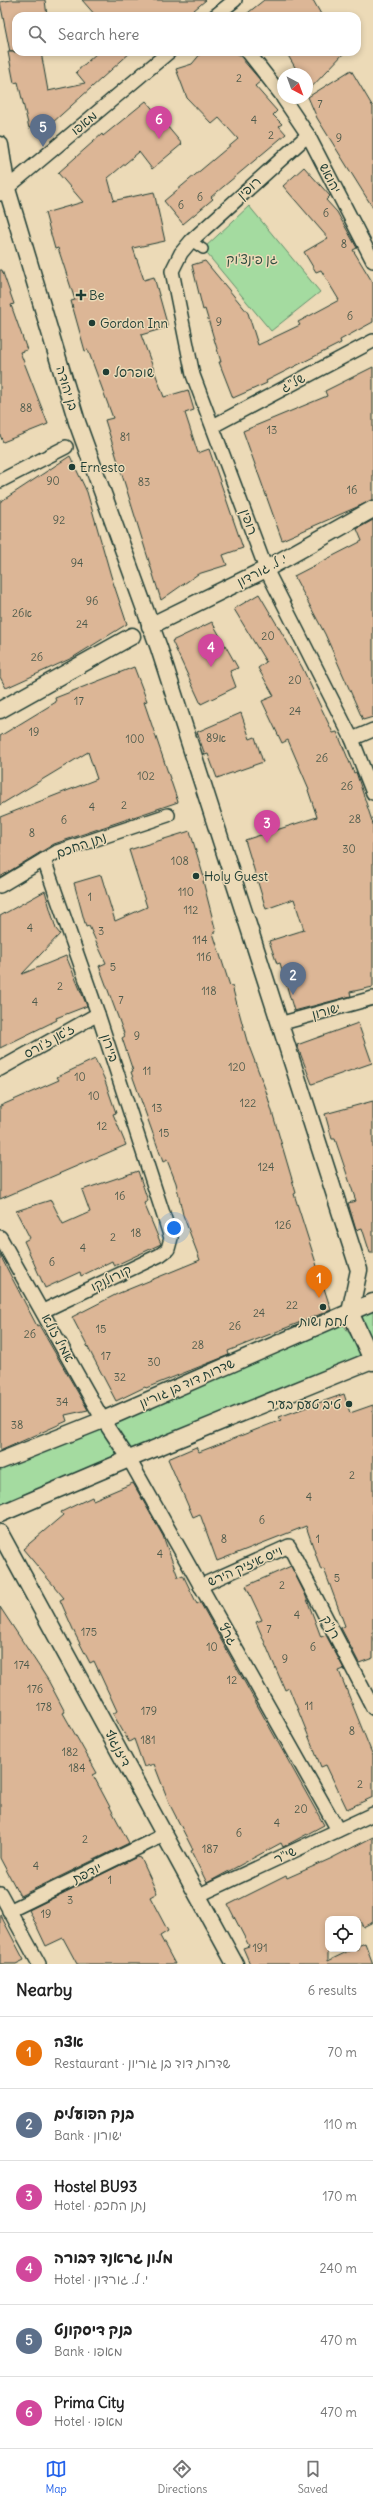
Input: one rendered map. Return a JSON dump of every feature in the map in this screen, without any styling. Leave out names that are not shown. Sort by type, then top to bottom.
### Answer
[{"type":"street","points":[[221,12],[235,0]]},
{"type":"street","name":"מאפו","points":[[3,191],[164,56]]},
{"type":"street","name":"יהואש","points":[[251,56],[277,90]]},
{"type":"street","name":"יהואש","points":[[287,104],[308,136],[373,261]]},
{"type":"street","name":"רופין","points":[[308,136],[191,241],[181,253],[172,271],[193,375],[266,569],[352,739],[373,793]]},
{"type":"street","name":"בן יהודה","points":[[0,145],[3,191],[77,422],[150,626],[358,1270],[350,1312]]},
{"type":"street","points":[[191,241],[203,250]]},
{"type":"street","name":"של\"ג","points":[[213,426],[373,341]]},
{"type":"street","points":[[0,481],[66,447]]},
{"type":"street","name":"י. ל. גורדון","points":[[150,626],[266,569],[373,509]]},
{"type":"street","points":[[0,710],[132,636]]},
{"type":"street","points":[[352,739],[373,730]]},
{"type":"street","name":"נתן החכם","points":[[0,886],[57,852],[168,815]]},
{"type":"street","name":"ביירון","points":[[44,860],[98,1014],[171,1238]]},
{"type":"street","name":"ישורון","points":[[279,1024],[373,998]]},
{"type":"street","name":"ז'אן ז'ורס","points":[[0,1069],[98,1014]]},
{"type":"street","name":"אמיל זולא","points":[[0,1237],[103,1420],[116,1440]]},
{"type":"street","name":"קורולנקו","points":[[43,1311],[160,1255],[168,1249],[171,1238]]},
{"type":"street","name":"שדרות דוד בן גוריון","points":[[0,1461],[103,1420],[373,1302]]},
{"type":"street","points":[[0,1514],[129,1459],[372,1361],[350,1312]]},
{"type":"street","name":"גרץ","points":[[116,1440],[129,1459],[338,1830]]},
{"type":"street","name":"דיזנגוף","points":[[0,1532],[234,1964]]},
{"type":"street","name":"וייס איזיק הירש","points":[[200,1586],[289,1546]]},
{"type":"street","name":"רנ\"ק","points":[[289,1546],[373,1708]]},
{"type":"street","name":"שי\"ר","points":[[197,1896],[373,1814]]},
{"type":"street","name":"יודפת","points":[[9,1911],[164,1835]]},
{"type":"street","points":[[0,1893],[39,1964]]},
{"type":"green space","name":"גן פינצ'וק","points":[[249,206],[320,292],[271,331],[203,249]]},
{"type":"green space","points":[[373,1311],[373,1359],[0,1515],[0,1462],[342,1322],[348,1332],[371,1359],[358,1318]]},
{"type":"building","points":[[11,0],[45,0],[46,12],[12,12],[12,52],[10,52],[0,2]]},
{"type":"building","points":[[82,0],[206,0],[192,12],[92,12]]},
{"type":"building","points":[[264,0],[313,0],[320,12],[249,12]]},
{"type":"building","points":[[8,52],[12,52],[12,56],[42,56],[48,91],[85,83],[76,72],[94,56],[127,56],[42,132],[37,126],[29,128],[18,82],[14,83]]},
{"type":"building","points":[[199,56],[239,56],[261,81],[255,86],[277,111],[273,115],[282,124],[279,126],[286,134],[211,197],[213,199],[183,224],[164,201],[238,139],[219,118],[212,124],[187,98],[176,69],[192,64]]},
{"type":"building","points":[[288,56],[341,56],[313,86],[313,68],[295,68]]},
{"type":"building","points":[[351,70],[373,107],[373,208],[317,118],[311,104],[313,104],[313,94]]},
{"type":"building","points":[[146,101],[182,144],[152,169],[139,152],[108,178],[114,200],[112,201],[154,192],[165,241],[133,248],[144,280],[154,277],[168,327],[141,335],[164,397],[188,390],[194,410],[185,413],[198,453],[209,449],[243,548],[223,555],[227,565],[198,574],[161,600],[105,420],[113,418],[88,350],[85,351],[71,301],[75,300],[58,248],[55,249],[45,213],[83,202],[58,173],[102,134],[103,136]]},
{"type":"building","points":[[304,167],[330,196],[326,200],[337,212],[357,248],[353,250],[373,283],[373,322],[340,340],[341,343],[266,381],[267,383],[233,398],[219,362],[221,362],[205,309],[203,310],[192,265],[205,261],[248,313],[258,345],[300,325],[298,322],[339,300],[321,270],[316,272],[304,252],[328,238],[283,186]]},
{"type":"building","points":[[0,270],[2,270],[14,304],[11,305],[27,350],[20,352],[48,424],[3,442],[0,435]]},
{"type":"building","points":[[373,367],[373,500],[282,540],[243,431],[327,396],[325,391]]},
{"type":"building","points":[[70,456],[87,492],[111,576],[127,624],[72,658],[6,688],[0,677],[0,502]]},
{"type":"building","points":[[373,520],[373,717],[363,720],[325,634],[294,576],[362,541],[357,529]]},
{"type":"building","points":[[259,594],[302,667],[333,733],[337,732],[354,773],[356,772],[373,824],[373,987],[350,992],[351,996],[294,1011],[280,963],[277,964],[269,941],[304,930],[294,899],[266,909],[245,840],[317,817],[308,790],[309,789],[288,740],[282,743],[262,701],[274,696],[258,668],[266,662],[234,609]]},
{"type":"building","points":[[212,622],[238,668],[230,671],[236,687],[201,704],[172,641]]},
{"type":"building","points":[[134,667],[147,701],[144,702],[178,802],[54,844],[0,877],[0,817],[97,779],[88,752],[0,805],[0,736],[56,702],[55,698]]},
{"type":"building","points":[[241,713],[250,739],[255,737],[263,762],[217,778],[208,754],[205,755],[197,732]]},
{"type":"building","points":[[190,831],[205,881],[203,881],[216,932],[213,933],[230,986],[232,986],[247,1041],[266,1091],[296,1193],[294,1194],[331,1310],[228,1351],[229,1355],[146,1388],[145,1387],[116,1401],[72,1317],[117,1294],[200,1260],[183,1215],[176,1183],[167,1160],[163,1162],[131,1072],[133,1071],[122,1038],[125,1036],[99,966],[106,963],[89,926],[86,927],[74,883],[101,875],[115,921],[147,907],[129,850]]},
{"type":"building","points":[[45,891],[56,929],[60,934],[22,974],[66,956],[87,1006],[56,1018],[57,1020],[0,1048],[0,916]]},
{"type":"building","points":[[358,1023],[372,1063],[312,1084],[297,1045]]},
{"type":"building","points":[[95,1059],[104,1078],[116,1113],[113,1114],[126,1145],[0,1199],[0,1106],[59,1080],[57,1077]]},
{"type":"building","points":[[373,1101],[373,1253],[370,1253],[362,1228],[356,1230],[348,1203],[356,1201],[335,1139],[332,1139],[325,1114]]},
{"type":"building","points":[[138,1171],[148,1201],[144,1203],[161,1244],[114,1266],[112,1261],[81,1276],[80,1272],[45,1288],[24,1241],[30,1238],[16,1211],[51,1200],[63,1224],[90,1212],[82,1190]]},
{"type":"building","points":[[0,1255],[37,1326],[39,1325],[88,1410],[65,1415],[67,1421],[0,1451]]},
{"type":"building","points":[[344,1394],[350,1413],[373,1405],[373,1658],[359,1663],[341,1628],[345,1626],[324,1569],[321,1570],[306,1526],[217,1561],[200,1514],[193,1517],[168,1459],[196,1447],[199,1452],[281,1420],[279,1417]]},
{"type":"building","points":[[133,1483],[163,1536],[178,1577],[183,1575],[197,1604],[200,1602],[324,1825],[283,1847],[281,1843],[207,1883],[191,1851],[193,1850],[170,1805],[154,1764],[144,1767],[134,1739],[129,1742],[113,1714],[117,1711],[94,1661],[90,1663],[76,1636],[60,1600],[64,1598],[23,1549],[63,1515],[61,1512],[92,1497],[93,1500]]},
{"type":"building","points":[[291,1566],[305,1594],[321,1637],[326,1635],[344,1669],[339,1671],[373,1756],[373,1797],[347,1809],[326,1765],[321,1767],[289,1688],[285,1690],[256,1622],[262,1620],[246,1586]]},
{"type":"building","points":[[0,1607],[48,1680],[65,1712],[63,1713],[97,1773],[93,1775],[129,1843],[20,1896],[0,1858]]},
{"type":"building","points":[[373,1837],[373,1922],[363,1927],[361,1923],[361,1916],[325,1916],[325,1952],[328,1952],[328,1961],[347,1952],[361,1952],[361,1945],[365,1943],[373,1964],[250,1964],[243,1948],[249,1946],[228,1905],[286,1876],[287,1878],[330,1859]]},
{"type":"building","points":[[137,1857],[141,1858],[157,1893],[150,1897],[168,1931],[160,1936],[175,1964],[77,1964],[63,1938],[46,1946],[29,1910]]},
{"type":"building","points":[[0,1914],[24,1960],[16,1964],[0,1964]]},
{"type":"place","name":"Prima City","points":[[159,139]]},
{"type":"place","name":"בנק דיסקונט","points":[[43,147]]},
{"type":"place","name":"Be","points":[[81,295]]},
{"type":"place","name":"Gordon Inn","points":[[92,323]]},
{"type":"place","name":"שופרסל","points":[[106,372]]},
{"type":"place","name":"Ernesto","points":[[72,467]]},
{"type":"place","name":"מלון גראנד דבורה","points":[[211,667]]},
{"type":"place","name":"Hostel BU93","points":[[267,843]]},
{"type":"place","name":"Holy Guest","points":[[196,876]]},
{"type":"place","name":"בנק הפועלים","points":[[293,995]]},
{"type":"place","name":"אצה","points":[[319,1298]]},
{"type":"place","name":"לחם ושות","points":[[323,1307]]},
{"type":"place","name":"טיב טעם בעיר","points":[[349,1404]]}]
